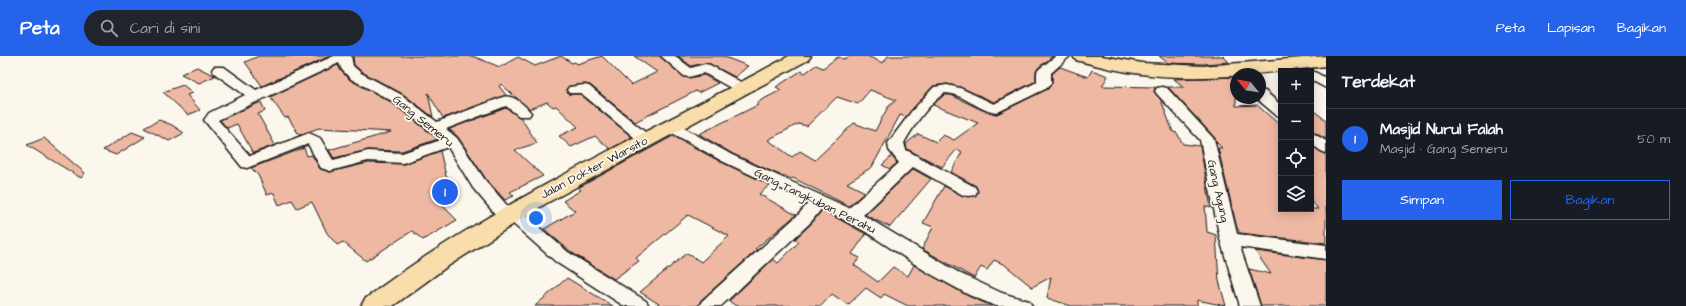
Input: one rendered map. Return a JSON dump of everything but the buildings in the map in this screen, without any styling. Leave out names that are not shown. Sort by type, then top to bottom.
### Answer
[{"type":"main road","name":"Jalan Dokter Warsito","points":[[374,306],[393,291],[468,241],[537,198],[743,89],[802,56]]},
{"type":"main road","points":[[1082,56],[1143,70],[1230,72]]},
{"type":"main road","points":[[1308,68],[1326,61]]},
{"type":"main road","points":[[1266,71],[1278,70]]},
{"type":"street","points":[[345,56],[255,96],[211,118],[246,163],[309,138],[315,141],[327,164],[334,166],[368,156],[403,158],[452,141]]},
{"type":"street","name":"Gang Semeru","points":[[345,56],[347,67],[356,76],[397,98],[452,141],[479,184],[510,216],[562,257],[638,306]]},
{"type":"street","points":[[667,56],[689,73],[704,68],[743,89]]},
{"type":"street","points":[[851,216],[907,165],[907,162],[897,150],[898,139],[922,106],[939,90],[945,89],[960,92],[991,108],[996,109],[1042,85],[1044,83],[1044,72],[1064,56]]},
{"type":"street","points":[[218,70],[255,96]]},
{"type":"street","points":[[1314,75],[1326,84]]},
{"type":"street","points":[[574,90],[584,89],[646,140]]},
{"type":"street","name":"Gang Agung","points":[[1162,92],[1178,111],[1207,139],[1229,239],[1250,306]]},
{"type":"street","points":[[1266,99],[1278,109]]},
{"type":"street","points":[[435,128],[508,100],[524,113]]},
{"type":"street","name":"Gang Tangkuban Perahu","points":[[672,127],[726,157],[851,216],[928,265],[970,288],[1022,306]]},
{"type":"street","points":[[1314,139],[1326,148]]},
{"type":"street","points":[[901,154],[969,191]]},
{"type":"street","points":[[715,305],[805,218],[819,201]]},
{"type":"street","points":[[1229,239],[1326,252]]},
{"type":"place","name":"Masjid Nurul Falah","points":[[445,192]]}]
